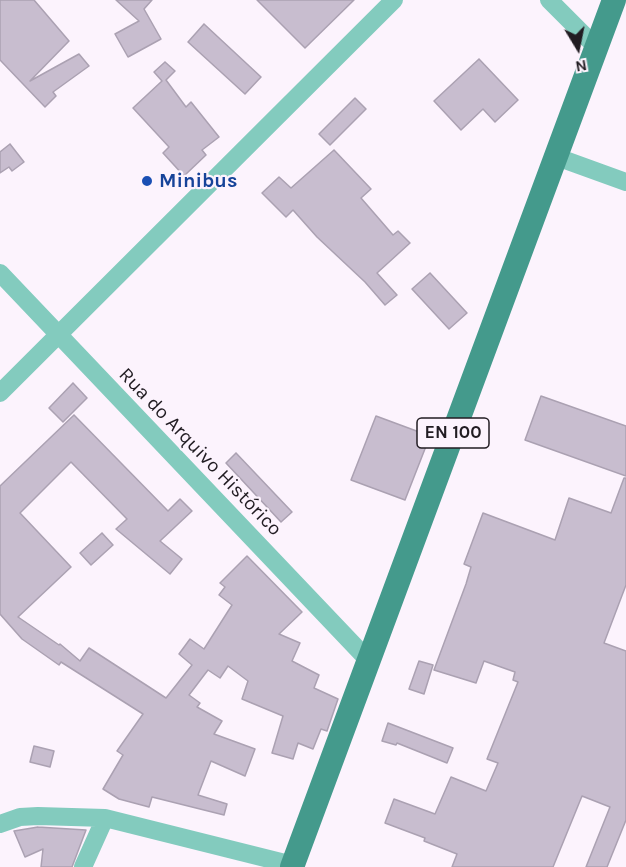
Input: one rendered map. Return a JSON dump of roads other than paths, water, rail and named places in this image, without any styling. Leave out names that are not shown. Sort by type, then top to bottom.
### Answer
[{"type":"main road","name":"EN 100","points":[[293,866],[554,156],[614,0]]},
{"type":"street","points":[[0,393],[394,0]]},
{"type":"street","points":[[549,0],[597,47]]},
{"type":"street","points":[[554,156],[626,182]]},
{"type":"street","name":"Rua do Arquivo Histórico","points":[[0,273],[369,661]]},
{"type":"street","points":[[0,824],[20,817],[105,818],[293,866]]},
{"type":"street","points":[[83,867],[105,818]]},
{"type":"place","name":"Minibus","points":[[147,181]]}]
